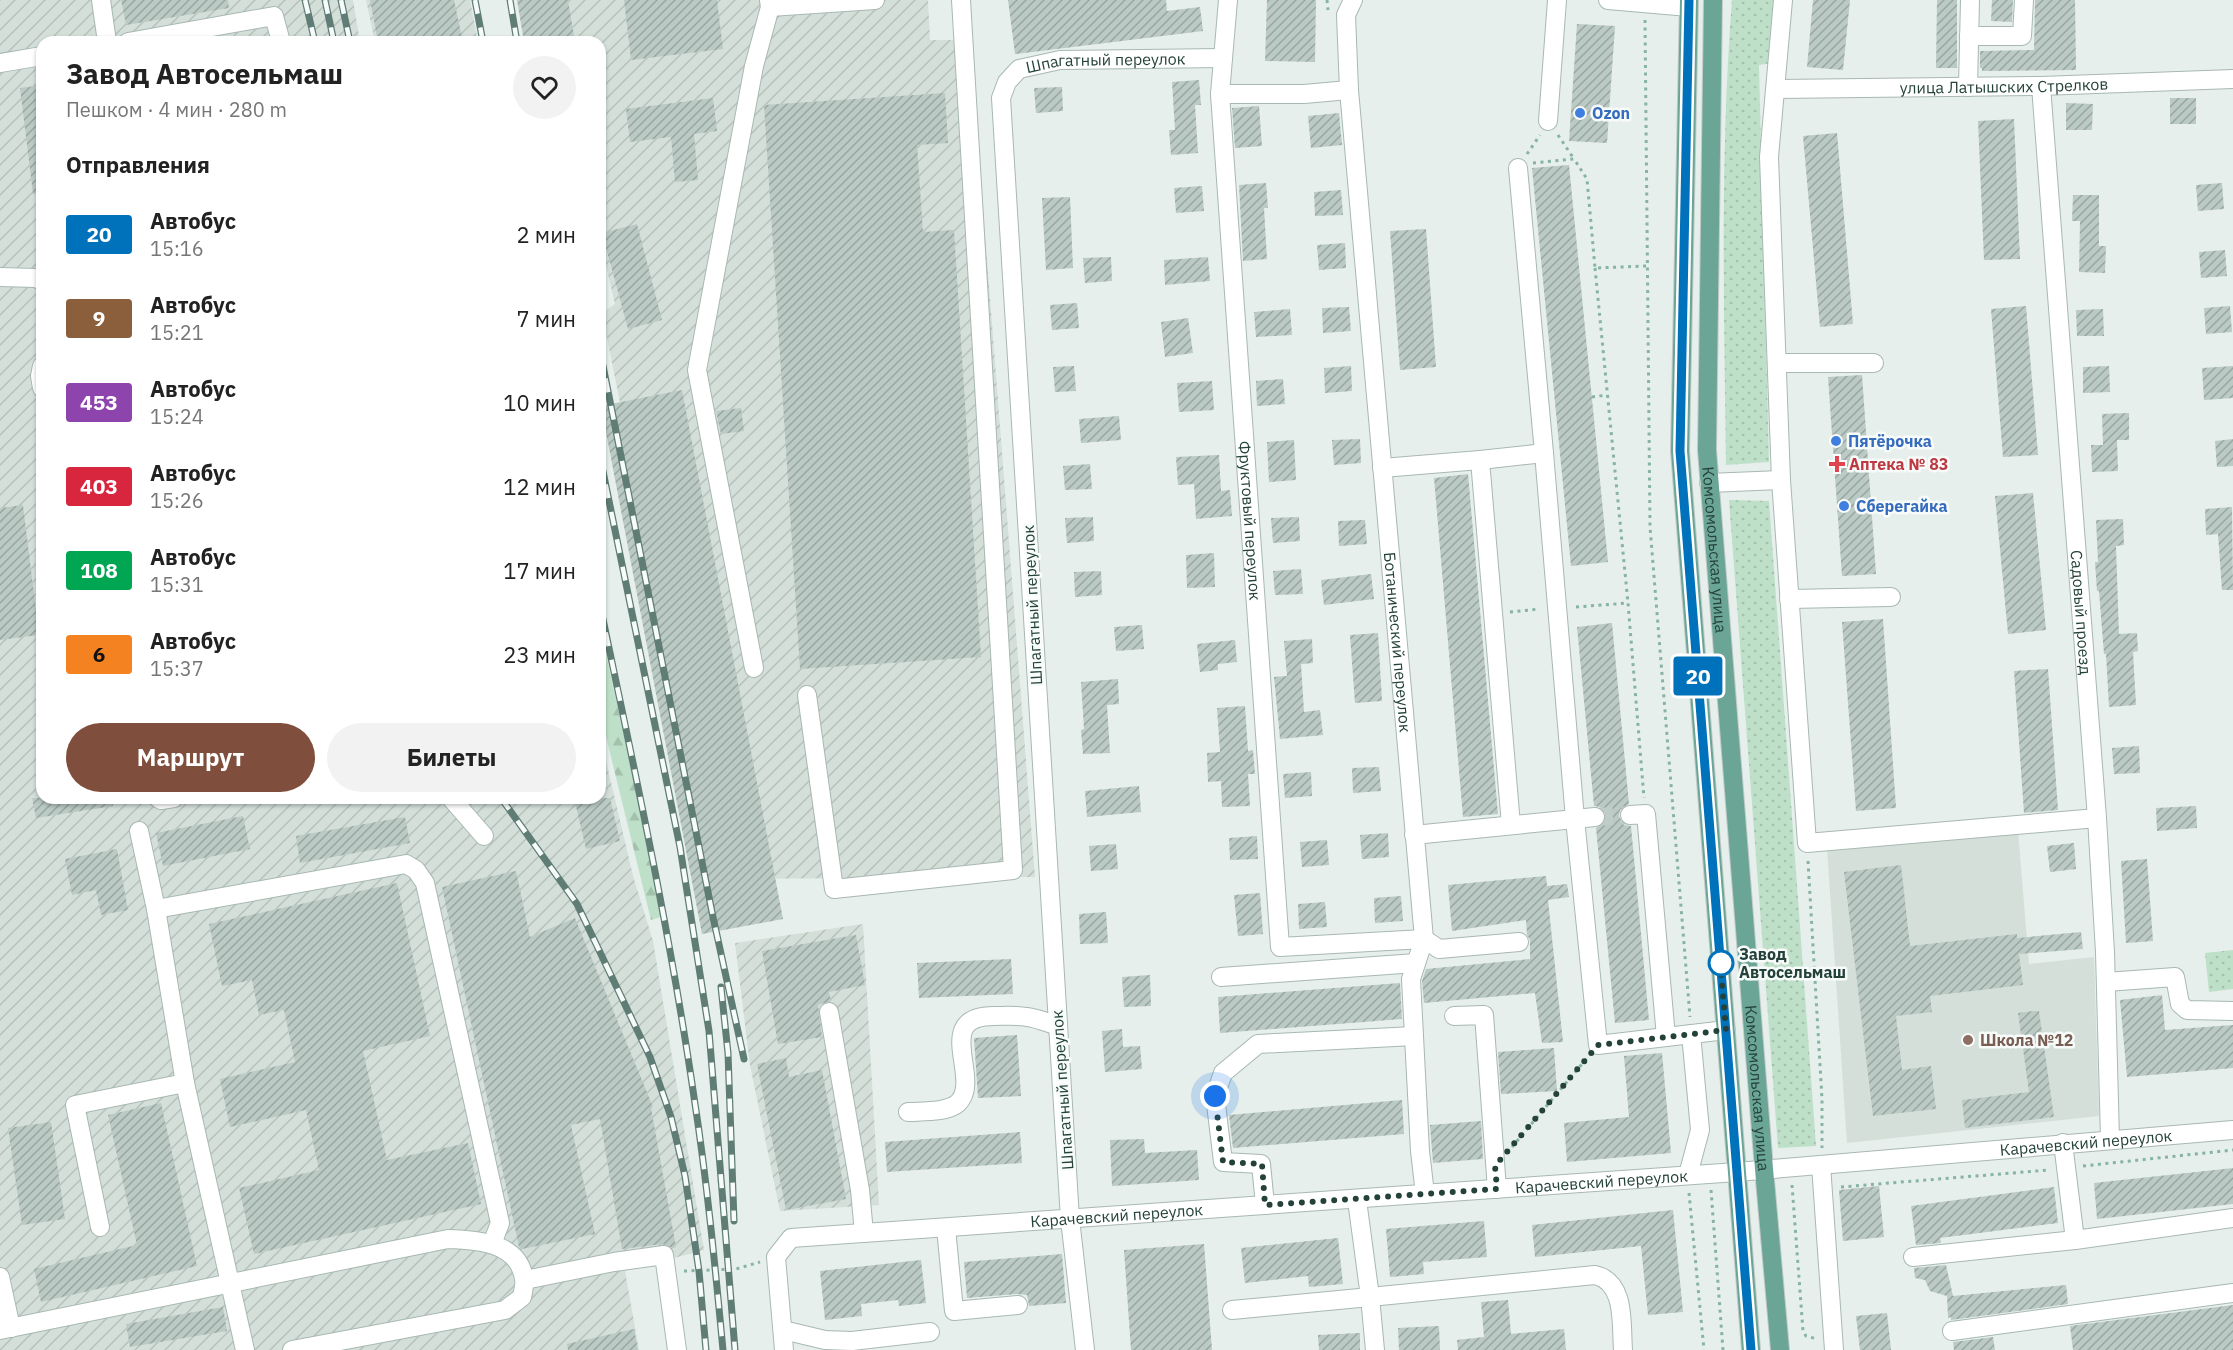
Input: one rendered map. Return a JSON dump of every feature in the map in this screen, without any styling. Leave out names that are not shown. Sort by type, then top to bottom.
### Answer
[{"type":"main road","name":"Комсомольская улица","points":[[1713,0],[1707,450],[1780,1350]]},
{"type":"main road","name":"Комсомольская улица","points":[[1689,4],[1680,451],[1751,1350]]},
{"type":"street","points":[[100,0],[106,36]]},
{"type":"street","points":[[754,668],[697,370],[754,66],[769,3],[875,0]]},
{"type":"street","points":[[807,695],[834,888],[1012,870],[961,0]]},
{"type":"street","name":"Фруктовый переулок","points":[[1228,0],[1220,94],[1280,947],[1424,939]]},
{"type":"street","name":"Ботанический переулок","points":[[1353,0],[1346,15],[1349,90],[1424,939],[1411,979],[1420,1151],[1425,1194]]},
{"type":"street","points":[[1548,121],[1557,0]]},
{"type":"street","points":[[1608,0],[1645,4],[1689,4]]},
{"type":"street","points":[[1783,0],[1769,157],[1781,480],[1807,843],[2097,818]]},
{"type":"street","points":[[1968,87],[1970,0]]},
{"type":"street","points":[[1969,36],[2022,36],[2024,0]]},
{"type":"street","points":[[162,36],[274,16],[279,36]]},
{"type":"street","points":[[0,63],[36,57]]},
{"type":"street","name":"Шпагатный переулок","points":[[1085,1350],[1070,1219],[1001,98],[1007,82],[1019,69],[1060,60],[1222,58]]},
{"type":"street","name":"улица Латышских Стрелков","points":[[1776,89],[2041,86],[2233,79]]},
{"type":"street","name":"Садовый проезд","points":[[2041,86],[2097,818],[2106,982],[2110,1139]]},
{"type":"street","points":[[1220,94],[1304,94],[1349,90]]},
{"type":"street","points":[[1519,166],[1575,819],[1598,1045],[1726,1030]]},
{"type":"street","points":[[0,277],[36,278]]},
{"type":"street","points":[[1777,363],[1874,363]]},
{"type":"street","points":[[1382,468],[1544,453]]},
{"type":"street","points":[[1480,460],[1512,825]]},
{"type":"street","points":[[1709,483],[1781,480]]},
{"type":"street","points":[[1789,599],[1891,597]]},
{"type":"street","points":[[456,804],[484,836]]},
{"type":"street","points":[[1638,815],[1666,1037]]},
{"type":"street","points":[[1414,835],[1595,817]]},
{"type":"street","points":[[139,831],[156,909],[185,1083],[245,1350]]},
{"type":"street","points":[[156,909],[406,864],[416,870],[425,883],[500,1223],[492,1244]]},
{"type":"street","points":[[1424,939],[1438,949],[1519,942]]},
{"type":"street","points":[[1221,977],[1416,963]]},
{"type":"street","points":[[2106,982],[2175,977],[2180,1004],[2187,1010],[2233,1011]]},
{"type":"street","points":[[829,1012],[860,1190],[864,1233]]},
{"type":"street","points":[[1454,1016],[1484,1015],[1497,1189]]},
{"type":"street","points":[[908,1112],[946,1109],[958,1103],[965,1090],[961,1043],[964,1030],[970,1022],[983,1016],[1027,1017],[1058,1026]]},
{"type":"street","points":[[1688,1175],[1700,1130],[1692,1034]]},
{"type":"street","points":[[1265,1205],[1262,1164],[1223,1162],[1215,1096],[1223,1072],[1258,1044],[1414,1036]]},
{"type":"street","points":[[100,1227],[75,1106],[185,1083]]},
{"type":"street","name":"Карачевский переулок","points":[[776,1257],[791,1238],[1737,1172],[2233,1130]]},
{"type":"street","points":[[2063,1143],[2075,1240]]},
{"type":"street","points":[[1821,1165],[1834,1344]]},
{"type":"street","points":[[1357,1200],[1375,1350]]},
{"type":"street","points":[[1913,1257],[2075,1240],[2233,1218]]},
{"type":"street","points":[[946,1228],[954,1311],[1018,1305]]},
{"type":"street","points":[[0,1277],[5,1329],[448,1239],[478,1240],[501,1248],[518,1262],[525,1280],[522,1297],[505,1310],[292,1350]]},
{"type":"street","points":[[776,1257],[784,1350]]},
{"type":"street","points":[[525,1280],[614,1262],[664,1263],[677,1350]]},
{"type":"street","points":[[1232,1310],[1595,1275],[1604,1277],[1610,1282],[1617,1295],[1623,1350]]},
{"type":"street","points":[[1952,1330],[2233,1293]]},
{"type":"street","points":[[783,1330],[825,1340],[852,1341],[930,1332]]},
{"type":"path","points":[[1645,4],[1650,527],[1692,1034]]},
{"type":"path","points":[[1519,166],[1548,121],[1587,180],[1628,603],[1638,815]]},
{"type":"path","points":[[1519,166],[1574,159]]},
{"type":"path","points":[[1595,268],[1646,267]]},
{"type":"path","points":[[1592,397],[1607,395]]},
{"type":"path","points":[[1493,613],[1628,603]]},
{"type":"path","points":[[1807,843],[1822,1100],[1821,1165]]},
{"type":"path","points":[[1495,1166],[1598,1045]]},
{"type":"path","points":[[1823,1188],[2066,1168],[2233,1150]]},
{"type":"path","points":[[1791,1167],[1803,1331],[1806,1336],[1834,1344]]},
{"type":"path","points":[[1711,1173],[1723,1350]]},
{"type":"path","points":[[1688,1175],[1704,1350]]},
{"type":"path","points":[[664,1263],[699,1271],[735,1269],[776,1257]]},
{"type":"shaded area","points":[[0,0],[353,0],[359,36],[36,36],[36,804],[606,804],[606,761],[633,876],[653,941],[704,1250],[625,1271],[639,1350],[0,1350]]},
{"type":"shaded area","points":[[366,0],[470,0],[477,36],[374,36]]},
{"type":"shaded area","points":[[526,0],[928,0],[930,40],[970,40],[1035,877],[716,879],[606,333],[606,310],[615,304],[606,266],[606,36],[532,36]]},
{"type":"shaded area","name":"Школа №12","points":[[2018,831],[2029,964],[2094,957],[2099,1116],[1847,1143],[1827,848]]},
{"type":"shaded area","points":[[863,924],[879,1205],[780,1211],[750,1065],[735,943]]},
{"type":"green space","points":[[1732,0],[1776,0],[1773,63],[1759,65],[1769,462],[1726,465],[1724,174]]},
{"type":"green space","points":[[1729,500],[1769,501],[1816,1146],[1778,1148]]},
{"type":"green space","points":[[606,654],[664,916],[651,920],[606,736]]},
{"type":"green space","points":[[2233,950],[2233,989],[2209,992],[2205,953]]},
{"type":"building","points":[[121,0],[228,0],[229,8],[126,25]]},
{"type":"building","points":[[370,0],[454,0],[462,36],[377,36]]},
{"type":"building","points":[[517,0],[568,0],[574,36],[523,36]]},
{"type":"building","points":[[624,0],[717,0],[723,49],[631,60]]},
{"type":"building","points":[[1008,0],[1166,0],[1167,11],[1200,7],[1203,31],[1015,54]]},
{"type":"building","points":[[1267,0],[1316,0],[1315,62],[1265,61]]},
{"type":"building","points":[[1813,0],[1850,0],[1843,70],[1807,67]]},
{"type":"building","points":[[1937,0],[1957,0],[1957,68],[1936,68]]},
{"type":"building","points":[[1992,0],[2013,0],[2012,22],[1991,21]]},
{"type":"building","points":[[2035,0],[2075,0],[2076,70],[1982,71],[1980,51],[2034,50]]},
{"type":"building","points":[[1577,24],[1615,26],[1607,143],[1569,141]]},
{"type":"building","points":[[1199,80],[1201,105],[1195,105],[1198,153],[1171,155],[1169,130],[1175,130],[1172,82]]},
{"type":"building","points":[[36,86],[36,194],[33,194],[20,88]]},
{"type":"building","points":[[1062,87],[1063,111],[1036,113],[1034,88]]},
{"type":"building","points":[[945,93],[948,143],[917,145],[923,232],[954,230],[981,657],[800,669],[764,105]]},
{"type":"building","points":[[713,98],[717,131],[694,134],[698,180],[675,182],[671,137],[630,142],[626,109]]},
{"type":"building","points":[[2170,98],[2196,98],[2196,124],[2170,124]]},
{"type":"building","points":[[2066,103],[2093,104],[2092,130],[2066,130]]},
{"type":"building","points":[[1259,106],[1262,146],[1235,148],[1232,108]]},
{"type":"building","points":[[1339,113],[1342,145],[1311,148],[1308,116]]},
{"type":"building","points":[[2014,119],[2020,259],[1984,260],[1978,121]]},
{"type":"building","points":[[1837,133],[1853,324],[1820,327],[1803,136]]},
{"type":"building","points":[[1569,165],[1608,562],[1571,566],[1532,168]]},
{"type":"building","points":[[1266,183],[1268,208],[1264,208],[1267,259],[1243,261],[1239,185]]},
{"type":"building","points":[[2222,183],[2224,209],[2198,211],[2196,185]]},
{"type":"building","points":[[1202,186],[1204,211],[1176,213],[1174,188]]},
{"type":"building","points":[[1341,190],[1343,215],[1315,216],[1314,192]]},
{"type":"building","points":[[2073,195],[2099,195],[2099,246],[2106,246],[2105,273],[2079,272],[2080,221],[2072,221]]},
{"type":"building","points":[[1070,197],[1073,268],[1046,270],[1042,198]]},
{"type":"building","points":[[637,224],[662,320],[628,329],[606,248],[606,232]]},
{"type":"building","points":[[1426,229],[1436,367],[1400,370],[1390,231]]},
{"type":"building","points":[[1345,243],[1346,268],[1319,270],[1317,245]]},
{"type":"building","points":[[2225,250],[2227,276],[2201,278],[2199,252]]},
{"type":"building","points":[[1111,257],[1112,281],[1085,283],[1083,258]]},
{"type":"building","points":[[1208,257],[1210,281],[1165,285],[1164,260]]},
{"type":"building","points":[[1077,303],[1079,328],[1052,330],[1050,305]]},
{"type":"building","points":[[2026,306],[2038,455],[2003,457],[1991,309]]},
{"type":"building","points":[[2230,306],[2232,332],[2206,334],[2204,308]]},
{"type":"building","points":[[1349,307],[1351,331],[1323,333],[1322,308]]},
{"type":"building","points":[[1290,309],[1292,335],[1256,337],[1254,312]]},
{"type":"building","points":[[2103,309],[2104,336],[2077,336],[2076,310]]},
{"type":"building","points":[[1188,318],[1193,353],[1165,357],[1161,322]]},
{"type":"building","points":[[1074,366],[1076,391],[1055,392],[1053,367]]},
{"type":"building","points":[[1351,366],[1352,391],[1325,393],[1324,368]]},
{"type":"building","points":[[2109,366],[2110,392],[2083,393],[2083,367]]},
{"type":"building","points":[[2233,366],[2233,398],[2204,400],[2202,368]]},
{"type":"building","points":[[1862,375],[1876,574],[1842,576],[1828,377]]},
{"type":"building","points":[[1283,379],[1285,404],[1257,406],[1256,381]]},
{"type":"building","points":[[1212,381],[1214,410],[1179,412],[1177,383]]},
{"type":"building","points":[[682,390],[783,919],[702,934],[606,432],[606,405]]},
{"type":"building","points":[[741,408],[744,431],[721,434],[716,411]]},
{"type":"building","points":[[2129,413],[2129,440],[2117,440],[2118,471],[2092,472],[2091,445],[2103,445],[2102,414]]},
{"type":"building","points":[[1119,416],[1121,440],[1081,443],[1079,419]]},
{"type":"building","points":[[1360,439],[1361,463],[1334,465],[1332,440]]},
{"type":"building","points":[[2233,439],[2233,466],[2217,467],[2215,441]]},
{"type":"building","points":[[1294,440],[1296,480],[1269,482],[1267,442]]},
{"type":"building","points":[[1219,455],[1221,491],[1230,490],[1232,516],[1196,519],[1194,484],[1178,485],[1176,457]]},
{"type":"building","points":[[1090,464],[1092,489],[1065,490],[1063,466]]},
{"type":"building","points":[[1468,474],[1498,814],[1463,817],[1434,478]]},
{"type":"building","points":[[2033,493],[2046,630],[2008,634],[1995,496]]},
{"type":"building","points":[[23,505],[36,611],[36,635],[0,640],[0,508]]},
{"type":"building","points":[[2232,507],[2233,590],[2222,590],[2218,534],[2206,535],[2205,509]]},
{"type":"building","points":[[1093,517],[1094,541],[1067,543],[1065,518]]},
{"type":"building","points":[[1299,517],[1300,541],[1273,543],[1271,518]]},
{"type":"building","points":[[2123,519],[2124,545],[2116,546],[2119,634],[2137,633],[2138,651],[2133,652],[2136,705],[2109,707],[2106,654],[2104,654],[2099,591],[2097,591],[2096,520]]},
{"type":"building","points":[[1365,520],[1367,544],[1339,546],[1338,521]]},
{"type":"building","points":[[1214,553],[1215,587],[1187,588],[1186,555]]},
{"type":"building","points":[[1301,569],[1303,594],[1275,595],[1273,571]]},
{"type":"building","points":[[1101,571],[1102,595],[1075,597],[1074,572]]},
{"type":"building","points":[[1371,574],[1374,599],[1324,605],[1321,580]]},
{"type":"building","points":[[1883,619],[1896,808],[1856,811],[1842,622]]},
{"type":"building","points":[[1612,623],[1629,804],[1620,810],[1619,816],[1624,825],[1631,826],[1649,1020],[1615,1023],[1596,828],[1605,822],[1606,815],[1600,807],[1594,806],[1577,627]]},
{"type":"building","points":[[1142,625],[1144,649],[1116,651],[1114,627]]},
{"type":"building","points":[[1378,633],[1382,701],[1355,703],[1350,635]]},
{"type":"building","points":[[1312,639],[1313,663],[1301,664],[1304,712],[1320,710],[1323,735],[1280,739],[1274,677],[1287,676],[1284,641]]},
{"type":"building","points":[[1235,640],[1237,662],[1218,664],[1218,670],[1200,672],[1197,644]]},
{"type":"building","points":[[2048,669],[2058,810],[2024,813],[2014,671]]},
{"type":"building","points":[[1118,679],[1119,704],[1107,705],[1110,753],[1083,754],[1081,682]]},
{"type":"building","points":[[1245,706],[1248,751],[1253,750],[1255,774],[1248,774],[1250,806],[1222,807],[1221,781],[1208,782],[1207,753],[1220,752],[1217,708]]},
{"type":"building","points":[[2139,746],[2140,773],[2114,774],[2112,748]]},
{"type":"building","points":[[1379,767],[1381,791],[1353,793],[1352,768]]},
{"type":"building","points":[[1311,772],[1312,796],[1285,798],[1283,774]]},
{"type":"building","points":[[1139,786],[1141,812],[1087,817],[1085,791]]},
{"type":"building","points":[[32,798],[36,798],[36,804],[113,804],[113,806],[36,818]]},
{"type":"building","points":[[606,798],[610,798],[620,841],[586,849],[575,804],[606,804]]},
{"type":"building","points":[[2196,806],[2197,828],[2157,831],[2156,808]]},
{"type":"building","points":[[243,816],[250,849],[163,866],[156,833]]},
{"type":"building","points":[[405,817],[410,843],[300,863],[296,836]]},
{"type":"building","points":[[1388,833],[1389,857],[1362,859],[1360,835]]},
{"type":"building","points":[[1257,836],[1258,859],[1230,860],[1229,838]]},
{"type":"building","points":[[1327,840],[1329,865],[1302,867],[1300,842]]},
{"type":"building","points":[[2074,843],[2076,869],[2050,872],[2047,846]]},
{"type":"building","points":[[1116,844],[1118,869],[1091,871],[1089,846]]},
{"type":"building","points":[[117,849],[128,910],[101,915],[96,890],[72,895],[65,859]]},
{"type":"building","points":[[2147,859],[2153,941],[2126,943],[2121,861]]},
{"type":"building","points":[[1901,865],[1910,946],[2017,934],[2017,938],[2081,932],[2083,949],[2019,954],[2023,985],[1930,996],[1932,1012],[1896,1016],[1902,1070],[1931,1066],[1936,1109],[1873,1116],[1844,872]]},
{"type":"building","points":[[516,871],[530,937],[575,918],[653,1107],[651,1108],[676,1247],[662,1244],[622,1249],[600,1119],[571,1125],[595,1234],[522,1249],[519,1247],[442,887]]},
{"type":"building","points":[[1546,876],[1547,886],[1567,884],[1569,897],[1548,900],[1563,1042],[1542,1043],[1535,993],[1424,1003],[1422,981],[1426,969],[1530,959],[1530,940],[1527,935],[1526,920],[1452,931],[1448,885]]},
{"type":"building","points":[[397,883],[430,1036],[363,1051],[387,1160],[468,1143],[481,1204],[254,1254],[239,1188],[319,1170],[306,1110],[230,1127],[220,1079],[295,1062],[284,1010],[259,1015],[252,980],[222,986],[209,924]]},
{"type":"building","points":[[1260,893],[1263,934],[1238,936],[1234,895]]},
{"type":"building","points":[[1401,896],[1403,921],[1375,923],[1374,898]]},
{"type":"building","points":[[1325,902],[1327,927],[1299,929],[1298,904]]},
{"type":"building","points":[[1106,912],[1108,943],[1080,944],[1079,914]]},
{"type":"building","points":[[856,935],[865,985],[829,992],[831,1001],[818,1005],[822,1037],[778,1044],[762,951]]},
{"type":"building","points":[[1011,959],[1013,994],[919,998],[917,963]]},
{"type":"building","points":[[1150,975],[1151,1006],[1124,1007],[1122,977]]},
{"type":"building","points":[[1400,983],[1402,1019],[1220,1033],[1218,997]]},
{"type":"building","points":[[2162,995],[2165,1030],[2233,1025],[2233,1068],[2127,1077],[2120,1000]]},
{"type":"building","points":[[2039,1011],[2054,1117],[1965,1128],[1962,1100],[2029,1092],[2018,1013]]},
{"type":"building","points":[[1122,1029],[1123,1047],[1140,1046],[1142,1069],[1105,1072],[1102,1031]]},
{"type":"building","points":[[1017,1035],[1021,1096],[978,1098],[974,1038]]},
{"type":"building","points":[[1554,1048],[1557,1091],[1501,1094],[1498,1052]]},
{"type":"building","points":[[1662,1053],[1671,1153],[1567,1162],[1564,1123],[1629,1117],[1624,1056]]},
{"type":"building","points":[[786,1058],[789,1077],[822,1070],[846,1199],[786,1210],[757,1064]]},
{"type":"building","points":[[1402,1100],[1404,1134],[1233,1148],[1229,1115]]},
{"type":"building","points":[[161,1103],[197,1266],[41,1302],[34,1269],[137,1245],[108,1115]]},
{"type":"building","points":[[1481,1121],[1483,1159],[1433,1163],[1430,1125]]},
{"type":"building","points":[[51,1122],[65,1219],[22,1225],[8,1128]]},
{"type":"building","points":[[1020,1132],[1022,1163],[887,1172],[885,1142]]},
{"type":"building","points":[[1144,1139],[1145,1153],[1197,1150],[1199,1180],[1112,1186],[1110,1140]]},
{"type":"building","points":[[2233,1168],[2233,1204],[2097,1219],[2094,1183]]},
{"type":"building","points":[[1879,1186],[1884,1237],[1843,1241],[1839,1190]]},
{"type":"building","points":[[2054,1187],[2058,1223],[1940,1238],[1941,1243],[1916,1245],[1911,1206]]},
{"type":"building","points":[[1673,1210],[1683,1312],[1648,1315],[1641,1246],[1535,1257],[1532,1225]]},
{"type":"building","points":[[1484,1221],[1487,1257],[1423,1262],[1424,1274],[1390,1277],[1386,1229]]},
{"type":"building","points":[[1338,1238],[1343,1284],[1309,1287],[1308,1276],[1245,1283],[1241,1248]]},
{"type":"building","points":[[1204,1244],[1212,1350],[1131,1350],[1124,1250]]},
{"type":"building","points":[[1062,1254],[1066,1303],[1029,1306],[1027,1295],[1017,1294],[967,1298],[964,1262]]},
{"type":"building","points":[[921,1260],[926,1303],[899,1306],[898,1300],[861,1304],[862,1316],[825,1320],[820,1271]]},
{"type":"building","points":[[1946,1265],[1953,1296],[2066,1285],[2068,1304],[1951,1320],[1951,1317],[1948,1318],[1947,1296],[1930,1291],[1925,1280],[1915,1278],[1914,1268]]},
{"type":"building","points":[[1508,1300],[1511,1334],[1564,1329],[1566,1350],[1458,1350],[1457,1340],[1484,1337],[1481,1302]]},
{"type":"building","points":[[2233,1305],[2233,1350],[2073,1350],[2070,1326]]},
{"type":"building","points":[[223,1307],[227,1331],[130,1347],[126,1324]]},
{"type":"building","points":[[1887,1313],[1891,1350],[1860,1350],[1856,1316]]},
{"type":"building","points":[[1439,1326],[1440,1350],[1399,1350],[1398,1328]]},
{"type":"building","points":[[634,1329],[638,1350],[568,1350],[567,1344]]},
{"type":"building","points":[[1360,1333],[1360,1350],[1319,1350],[1318,1335]]},
{"type":"building","points":[[1993,1337],[1995,1350],[1954,1350],[1953,1342]]},
{"type":"tunnel","points":[[1595,817],[1630,815]]},
{"type":"railway","points":[[305,0],[314,36]]},
{"type":"railway","points":[[325,0],[333,36]]},
{"type":"railway","points":[[341,0],[349,36]]},
{"type":"railway","points":[[475,0],[482,36]]},
{"type":"railway","points":[[510,0],[516,36]]},
{"type":"railway","points":[[606,381],[713,917],[744,1059]]},
{"type":"railway","points":[[606,486],[680,847],[709,1031],[735,1350]]},
{"type":"railway","points":[[606,634],[674,973],[699,1129],[723,1350]]},
{"type":"railway","points":[[505,804],[577,904],[650,1057],[671,1117],[685,1176],[699,1271],[706,1350]]},
{"type":"railway","points":[[721,987],[728,1053],[734,1221]]},
{"type":"bus line","name":"20","points":[[1689,0],[1680,451],[1751,1350]]},
{"type":"place","name":"Ozon","points":[[1580,113]]},
{"type":"place","name":"Пятёрочка","points":[[1836,441]]},
{"type":"place","name":"Аптека № 83","points":[[1837,464]]},
{"type":"place","name":"Сберегайка","points":[[1844,506]]},
{"type":"place","name":"Завод Автосельмаш","points":[[1721,963]]},
{"type":"place","name":"Школа №12","points":[[1968,1040]]},
{"type":"route","points":[[1215,1096],[1223,1162],[1262,1164],[1265,1205],[1497,1189],[1495,1166],[1598,1045],[1726,1030],[1720,960],[1721,963]]}]
